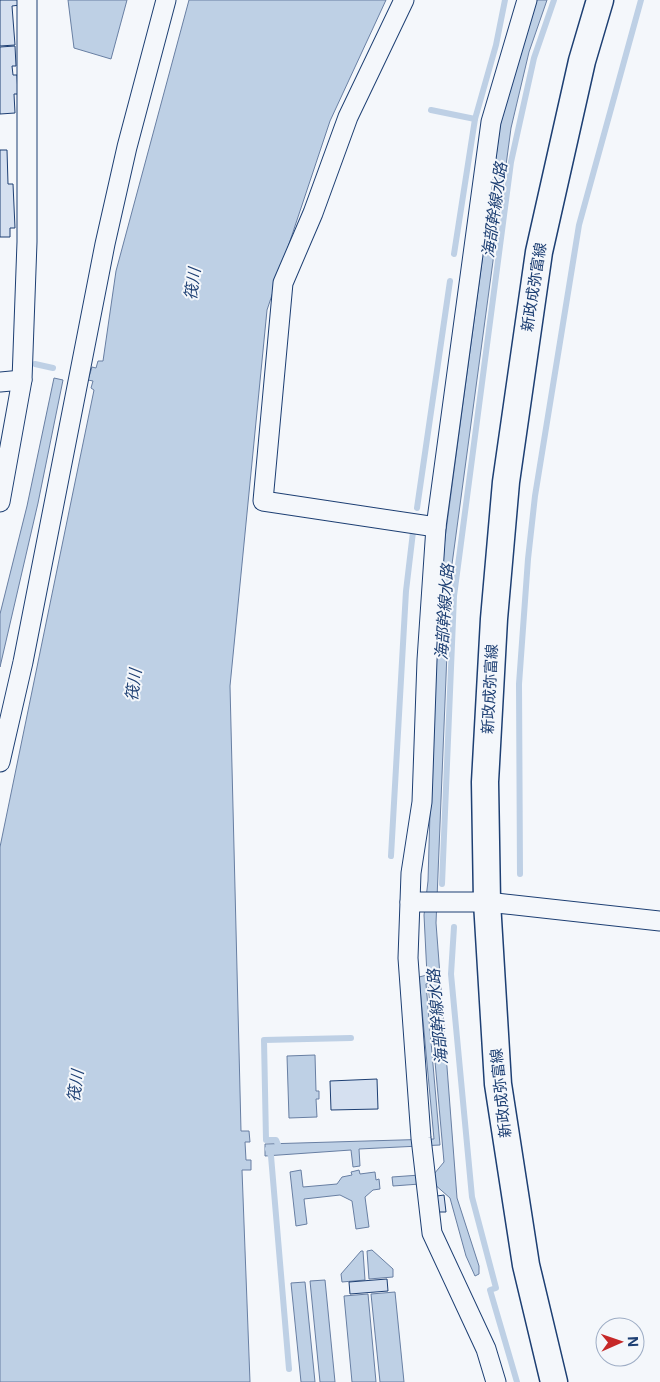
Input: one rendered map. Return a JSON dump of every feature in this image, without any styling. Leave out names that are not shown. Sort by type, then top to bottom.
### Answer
[{"type":"main road","name":"新政成弥富線","points":[[554,1382],[526,1265],[498,1084],[487,902],[485,782],[494,619],[506,482],[538,252],[582,61],[600,0]]},
{"type":"street","points":[[0,502],[22,380],[27,242],[27,0]]},
{"type":"street","points":[[0,762],[23,662],[105,244],[127,147],[166,0]]},
{"type":"street","points":[[404,0],[348,117],[313,213],[283,283],[263,502],[436,527]]},
{"type":"street","points":[[496,1382],[486,1349],[432,1233],[422,1144],[408,958],[423,902],[412,873],[422,802],[427,660],[436,527],[491,122],[527,0]]},
{"type":"street","points":[[0,382],[22,380]]},
{"type":"street","points":[[423,902],[487,902],[660,921]]},
{"type":"water","points":[[68,0],[127,0],[111,59],[74,48]]},
{"type":"water","name":"筏川","points":[[189,0],[386,0],[330,121],[267,310],[230,686],[241,1131],[249,1131],[250,1142],[245,1142],[246,1160],[251,1160],[251,1170],[242,1170],[250,1382],[0,1382],[0,847],[94,390],[91,388],[93,381],[88,380],[92,367],[96,368],[98,361],[103,361],[116,271]]},
{"type":"water","name":"海部幹線水路","points":[[536,0],[547,0],[529,52],[511,128],[450,579],[436,923],[457,1198],[479,1266],[479,1274],[475,1276],[466,1256],[450,1198],[433,1183],[393,1186],[392,1177],[434,1174],[444,1162],[428,983],[426,984],[440,1145],[359,1149],[360,1166],[353,1167],[351,1150],[265,1156],[265,1144],[434,1139],[419,977],[427,975],[424,915],[428,881],[436,606],[500,126],[520,46]]},
{"type":"water","points":[[54,378],[63,380],[38,503],[0,667],[0,614],[27,506]]},
{"type":"water","points":[[315,1055],[316,1091],[319,1091],[319,1099],[316,1099],[317,1117],[289,1118],[287,1056]]},
{"type":"water","points":[[301,1170],[303,1187],[337,1184],[342,1177],[352,1175],[351,1172],[359,1170],[360,1174],[375,1172],[376,1180],[379,1179],[380,1189],[373,1190],[365,1197],[369,1227],[356,1229],[352,1201],[340,1195],[304,1199],[307,1224],[296,1226],[290,1172]]},
{"type":"water","points":[[372,1250],[393,1269],[393,1277],[369,1279],[367,1251]]},
{"type":"water","points":[[363,1251],[365,1280],[342,1282],[341,1274]]},
{"type":"water","points":[[325,1280],[335,1382],[320,1382],[310,1281]]},
{"type":"water","points":[[305,1282],[315,1382],[301,1382],[291,1283]]},
{"type":"water","points":[[395,1292],[404,1382],[380,1382],[371,1294]]},
{"type":"water","points":[[368,1294],[376,1382],[352,1382],[344,1296]]},
{"type":"building","points":[[0,0],[20,0],[20,5],[12,6],[15,45],[0,46]]},
{"type":"building","points":[[15,46],[16,66],[12,66],[13,75],[17,75],[18,94],[14,94],[15,113],[0,114],[0,47]]},
{"type":"building","points":[[0,150],[7,150],[8,184],[13,184],[15,228],[10,228],[10,237],[0,237]]},
{"type":"building","points":[[377,1079],[378,1109],[331,1110],[330,1081]]},
{"type":"building","points":[[444,1195],[446,1212],[439,1212],[437,1196]]},
{"type":"building","points":[[387,1279],[388,1291],[350,1294],[349,1282]]},
{"type":"waterway","points":[[454,254],[475,119],[496,45],[505,0]]},
{"type":"waterway","name":"海部幹線水路","points":[[442,884],[454,596],[511,162],[534,58],[554,0]]},
{"type":"waterway","points":[[520,874],[519,684],[528,559],[535,496],[579,225],[641,0]]},
{"type":"waterway","points":[[431,110],[475,119]]},
{"type":"waterway","points":[[417,508],[450,281]]},
{"type":"waterway","points":[[35,364],[53,368]]},
{"type":"waterway","points":[[391,856],[406,591],[413,532]]},
{"type":"waterway","points":[[454,927],[451,974],[472,1197],[496,1288],[490,1290],[517,1382]]},
{"type":"waterway","points":[[280,1149],[276,1140],[266,1140],[264,1040],[351,1038]]},
{"type":"waterway","points":[[268,1149],[271,1156],[289,1369]]}]
